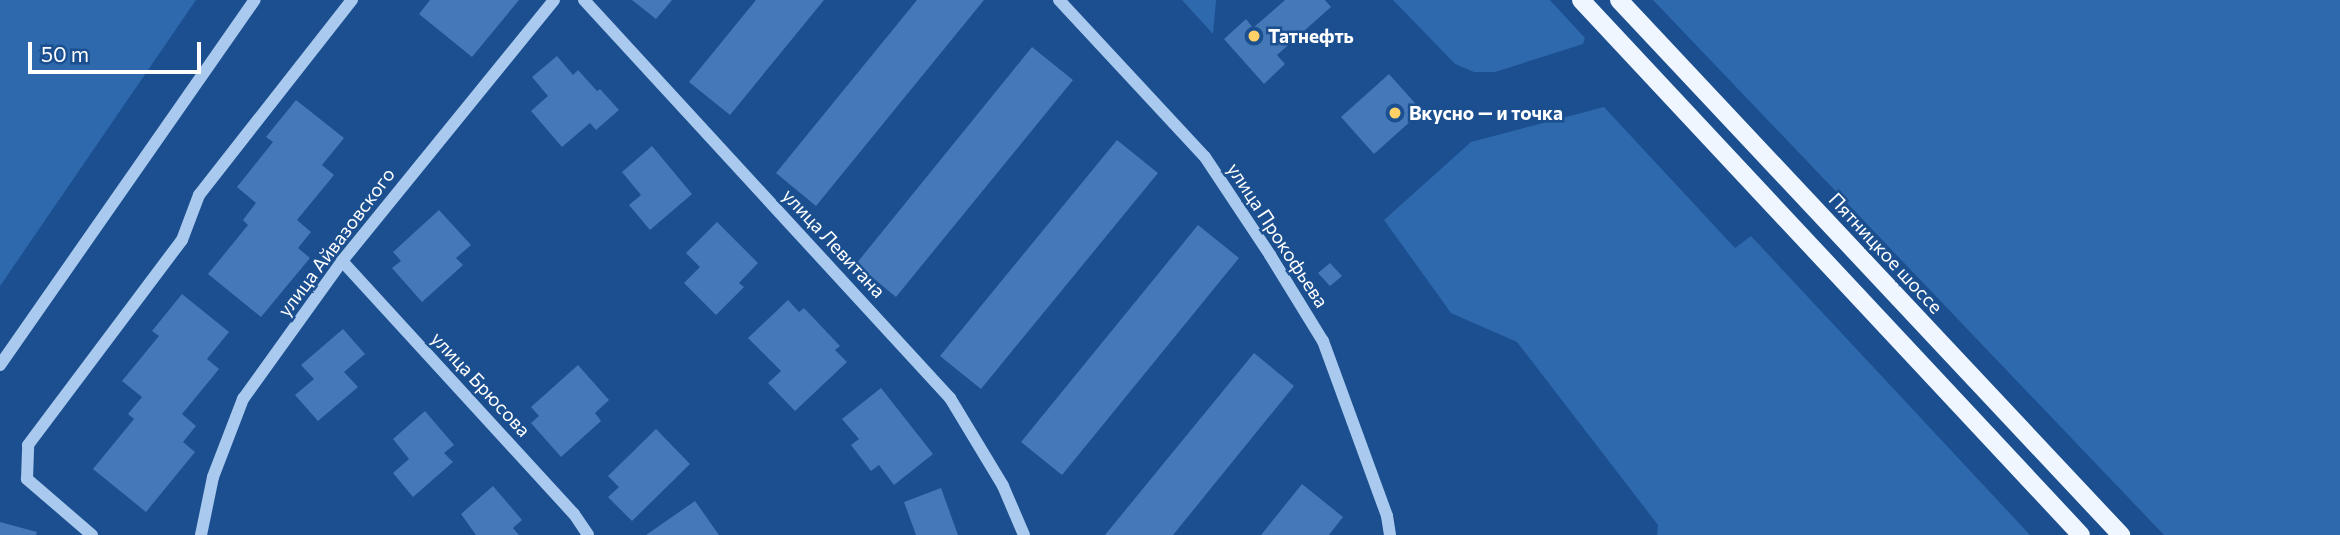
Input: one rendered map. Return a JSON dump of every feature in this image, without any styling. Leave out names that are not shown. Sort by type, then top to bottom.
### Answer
[{"type":"main road","points":[[1581,0],[2081,535]]},
{"type":"main road","name":"Пятницкое шоссе","points":[[1619,0],[2121,535]]},
{"type":"street","points":[[0,365],[255,0]]},
{"type":"street","points":[[92,535],[27,479],[28,445],[181,240],[200,195],[352,0]]},
{"type":"street","name":"улица Айвазовского","points":[[201,535],[213,477],[243,400],[342,261],[554,0]]},
{"type":"street","name":"улица Левитана","points":[[584,0],[950,398],[1003,486],[1024,535]]},
{"type":"street","name":"улица Прокофьева","points":[[1059,0],[1205,157],[1277,265],[1322,341],[1387,516],[1390,535]]},
{"type":"street","name":"улица Брюсова","points":[[342,261],[574,514],[588,535]]},
{"type":"shaded area","points":[[0,0],[196,0],[0,286]]},
{"type":"shaded area","points":[[1182,0],[1216,0],[1213,34]]},
{"type":"shaded area","points":[[1393,0],[1550,0],[1585,38],[1583,44],[1495,72],[1474,72],[1455,64]]},
{"type":"shaded area","points":[[1653,0],[2340,0],[2340,535],[2164,535]]},
{"type":"shaded area","points":[[1604,107],[1735,248],[1751,236],[2030,535],[1657,535],[1658,525],[1517,342],[1451,313],[1384,220],[1471,142]]},
{"type":"building","points":[[430,0],[519,0],[472,57],[419,14]]},
{"type":"building","points":[[632,0],[672,0],[656,19]]},
{"type":"building","points":[[756,0],[824,0],[730,115],[689,82]]},
{"type":"building","points":[[917,0],[984,0],[816,206],[776,173]]},
{"type":"building","points":[[1285,0],[1325,0],[1331,7],[1277,55],[1285,64],[1264,84],[1224,39],[1246,19],[1253,28]]},
{"type":"building","points":[[1032,47],[1073,80],[896,297],[856,264]]},
{"type":"building","points":[[557,56],[573,75],[578,70],[619,110],[596,130],[590,123],[562,147],[531,111],[548,96],[532,77]]},
{"type":"building","points":[[1389,74],[1422,111],[1374,154],[1341,117]]},
{"type":"building","points":[[296,100],[344,138],[322,165],[334,175],[297,220],[311,232],[298,248],[310,258],[261,317],[208,274],[248,225],[243,220],[256,203],[237,187],[273,142],[266,137]]},
{"type":"building","points":[[1117,140],[1158,173],[981,389],[940,356]]},
{"type":"building","points":[[652,146],[692,194],[650,230],[629,205],[641,195],[622,172]]},
{"type":"building","points":[[439,210],[471,245],[456,258],[463,265],[422,302],[392,268],[401,261],[393,252]]},
{"type":"building","points":[[717,222],[758,263],[739,283],[744,287],[716,315],[684,283],[700,267],[686,253]]},
{"type":"building","points":[[1198,225],[1239,258],[1062,475],[1021,442]]},
{"type":"building","points":[[1330,263],[1342,276],[1330,286],[1318,273]]},
{"type":"building","points":[[182,294],[229,332],[207,359],[219,369],[182,414],[196,426],[183,442],[195,452],[146,512],[93,469],[134,419],[128,414],[142,397],[122,381],[159,336],[152,331]]},
{"type":"building","points":[[788,300],[799,312],[804,308],[840,346],[835,350],[847,362],[795,411],[768,383],[781,371],[748,338]]},
{"type":"building","points":[[343,329],[365,354],[344,372],[358,387],[318,421],[295,395],[314,379],[301,365]]},
{"type":"building","points":[[1254,353],[1294,386],[1173,535],[1105,535]]},
{"type":"building","points":[[578,365],[609,400],[595,413],[601,421],[561,457],[531,423],[539,416],[531,407]]},
{"type":"building","points":[[881,388],[933,454],[894,485],[879,465],[871,471],[851,445],[859,439],[842,419]]},
{"type":"building","points":[[425,411],[454,445],[444,453],[453,462],[413,497],[393,473],[409,459],[393,439]]},
{"type":"building","points":[[656,429],[690,464],[632,521],[608,497],[619,487],[608,476]]},
{"type":"building","points":[[1302,484],[1343,517],[1329,535],[1261,535]]},
{"type":"building","points":[[493,486],[522,520],[513,528],[519,535],[476,535],[461,514]]},
{"type":"building","points":[[941,488],[958,535],[916,535],[904,502]]},
{"type":"building","points":[[695,501],[719,535],[646,535]]},
{"type":"building","points":[[0,522],[37,532],[36,535],[0,535]]},
{"type":"place","name":"Татнефть","points":[[1254,36]]},
{"type":"place","name":"Вкусно — и точка","points":[[1395,113]]}]
